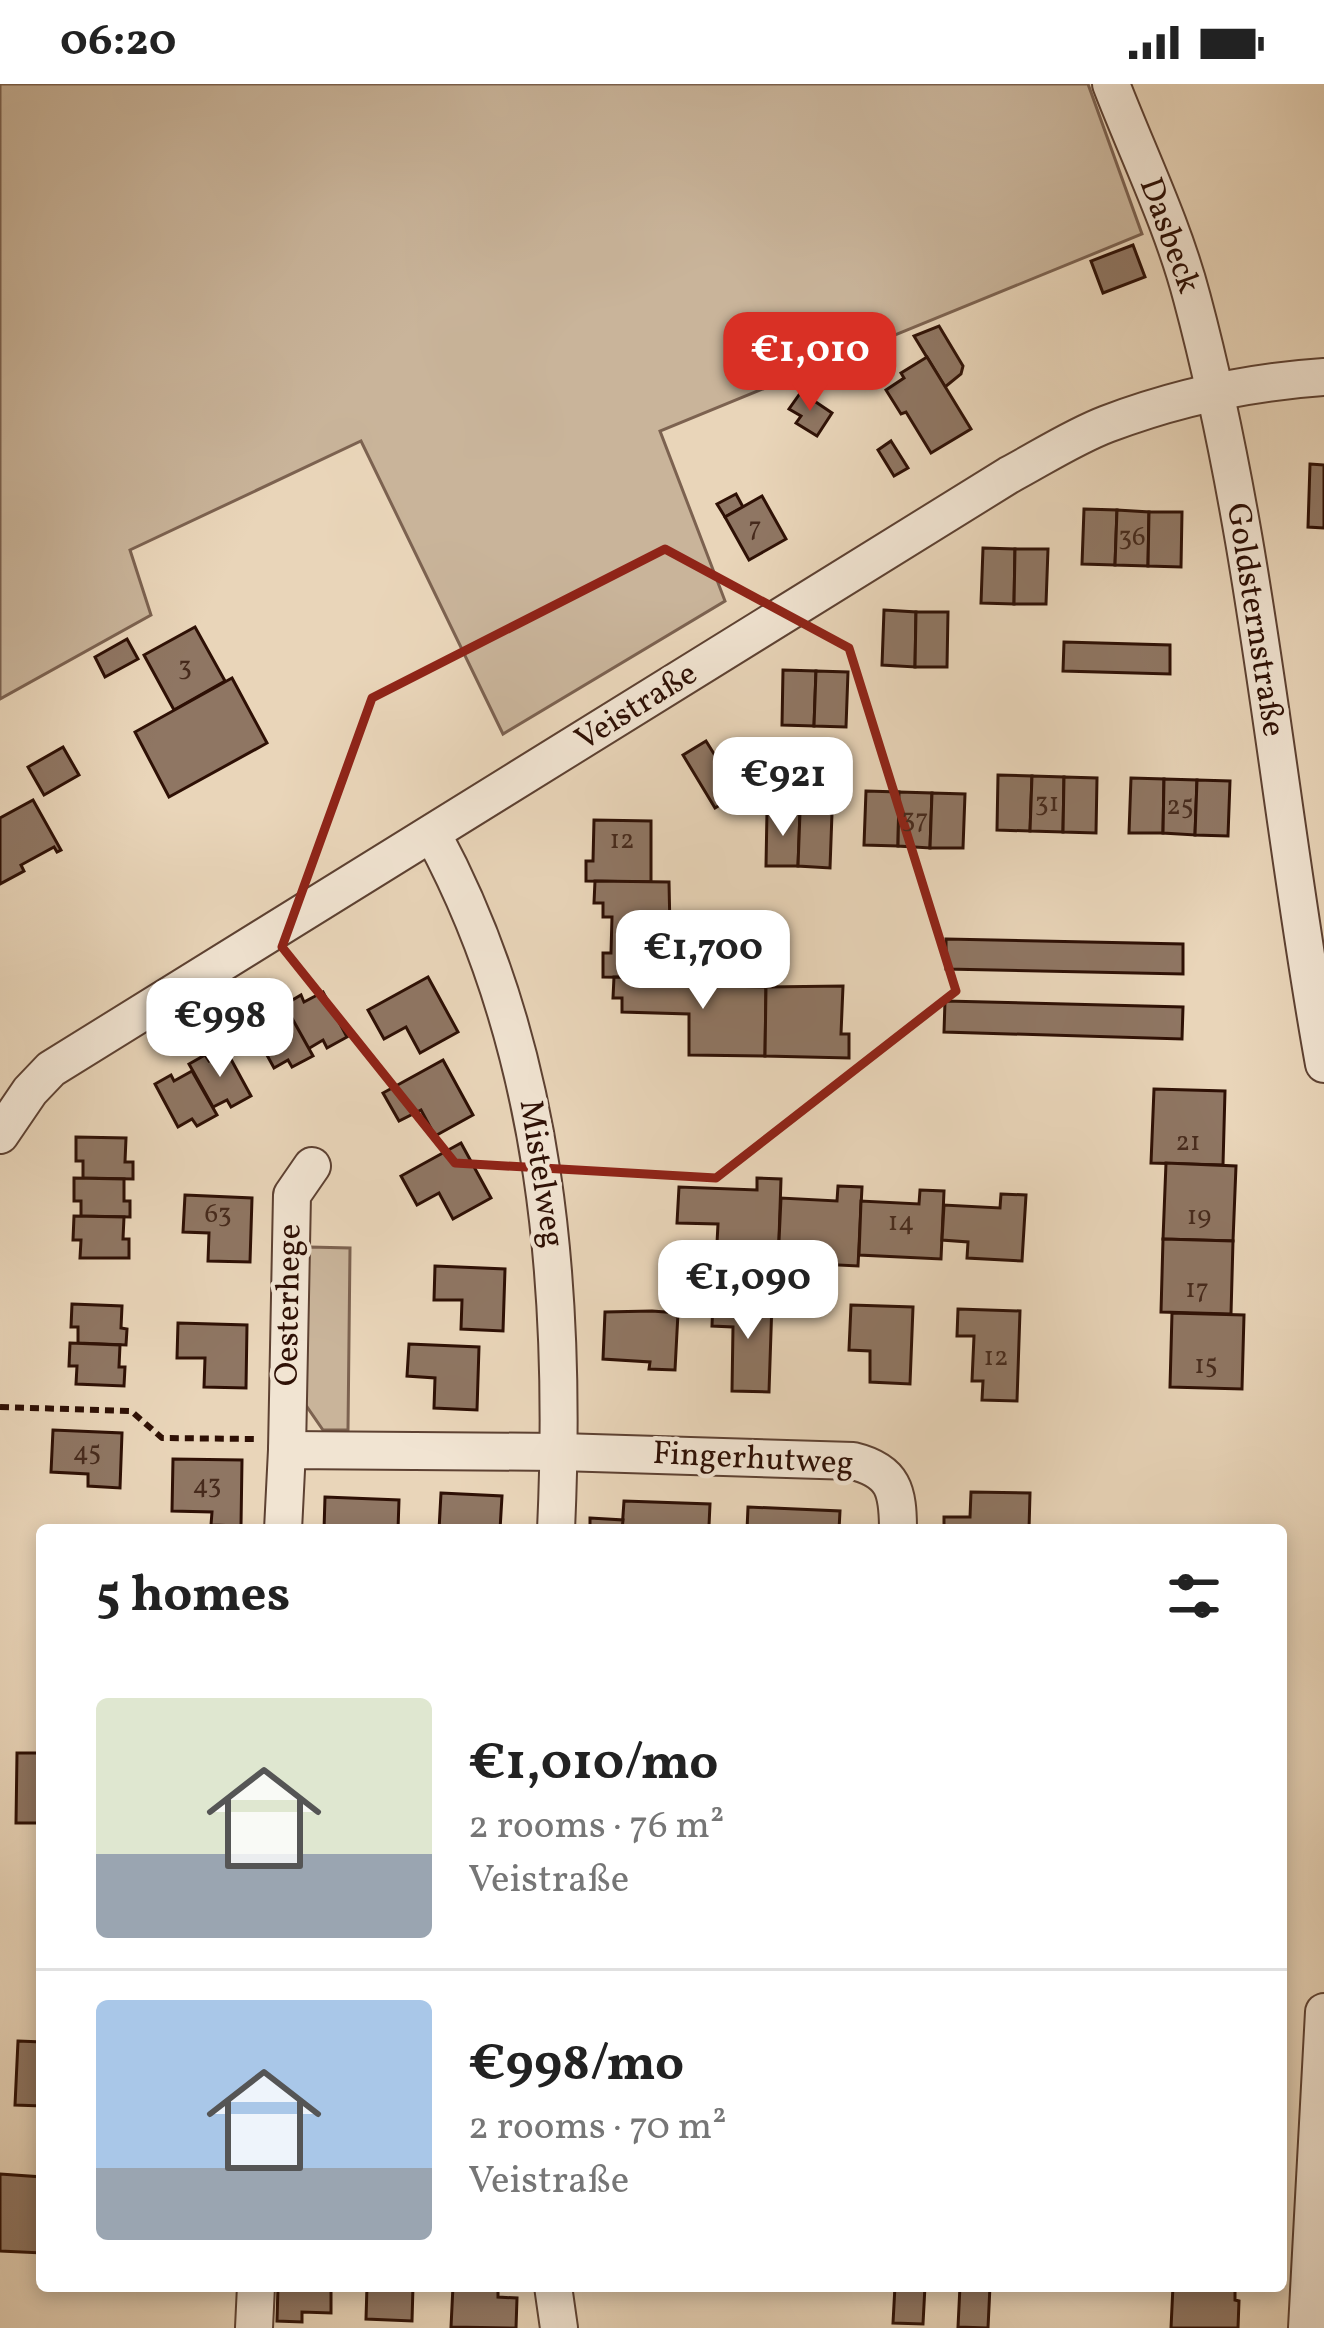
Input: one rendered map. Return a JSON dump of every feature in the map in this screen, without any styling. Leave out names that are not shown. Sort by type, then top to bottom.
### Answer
[{"type":"street","name":"Dasbeck","points":[[1112,84],[1190,291],[1216,390]]},
{"type":"street","name":"Veistraße","points":[[0,1135],[51,1069],[1009,475],[1103,425],[1216,390],[1324,376]]},
{"type":"street","name":"Goldsternstraße","points":[[1216,390],[1324,1064]]},
{"type":"street","name":"Mistelweg","points":[[433,835],[480,935],[526,1081],[553,1256],[560,1452],[556,1524]]},
{"type":"street","name":"Oesterhege","points":[[283,1524],[292,1196],[312,1166]]},
{"type":"street","points":[[287,1445],[560,1452]]},
{"type":"street","name":"Fingerhutweg","points":[[560,1452],[853,1461],[873,1466],[888,1479],[896,1495],[898,1524]]},
{"type":"street","points":[[1307,2328],[1324,2012]]},
{"type":"street","points":[[254,2328],[256,2292]]},
{"type":"street","points":[[554,2292],[559,2328]]},
{"type":"path","points":[[0,1407],[131,1411],[162,1438],[287,1445]]},
{"type":"highlighted area","points":[[665,549],[849,648],[956,991],[716,1178],[455,1163],[282,947],[372,698]]},
{"type":"shaded area","points":[[0,84],[1088,84],[1142,234],[660,431],[725,601],[503,734],[361,441],[130,550],[151,615],[0,699]]},
{"type":"shaded area","points":[[309,1247],[350,1248],[348,1430],[323,1430],[303,1401]]},
{"type":"building","points":[[1133,245],[1145,277],[1103,293],[1091,261]]},
{"type":"building","points":[[939,326],[963,366],[961,374],[945,387],[914,336]]},
{"type":"building","points":[[927,357],[971,429],[931,453],[886,390],[904,378],[901,373]]},
{"type":"building","points":[[801,392],[832,413],[817,436],[796,423],[801,416],[789,409]]},
{"type":"building","points":[[891,441],[908,468],[894,476],[878,450]]},
{"type":"building","points":[[1310,464],[1324,465],[1324,528],[1308,527]]},
{"type":"building","points":[[736,494],[743,507],[725,517],[717,504]]},
{"type":"building","points":[[762,496],[786,539],[749,560],[725,517]]},
{"type":"building","points":[[1084,509],[1117,510],[1115,565],[1082,564]]},
{"type":"building","points":[[1117,510],[1149,512],[1148,566],[1115,565]]},
{"type":"building","points":[[1149,512],[1182,512],[1181,567],[1148,566]]},
{"type":"building","points":[[983,548],[1015,549],[1014,604],[981,603]]},
{"type":"building","points":[[1015,549],[1048,549],[1046,604],[1014,604]]},
{"type":"building","points":[[884,610],[916,612],[915,667],[882,665]]},
{"type":"building","points":[[916,612],[948,612],[947,667],[915,667]]},
{"type":"building","points":[[195,627],[225,681],[174,710],[144,655]]},
{"type":"building","points":[[127,639],[138,659],[105,677],[95,657]]},
{"type":"building","points":[[1064,642],[1170,645],[1170,674],[1063,671]]},
{"type":"building","points":[[783,670],[816,671],[814,726],[782,725]]},
{"type":"building","points":[[816,671],[848,672],[846,727],[814,726]]},
{"type":"building","points":[[232,678],[267,743],[169,797],[135,732]]},
{"type":"building","points":[[706,741],[739,794],[715,808],[683,755]]},
{"type":"building","points":[[63,747],[79,775],[44,795],[28,767]]},
{"type":"building","points":[[998,775],[1032,776],[1030,831],[997,830]]},
{"type":"building","points":[[1032,776],[1064,777],[1063,832],[1030,831]]},
{"type":"building","points":[[1064,777],[1097,778],[1096,833],[1063,832]]},
{"type":"building","points":[[1131,778],[1164,779],[1163,833],[1129,833]]},
{"type":"building","points":[[1164,779],[1197,780],[1195,835],[1163,833]]},
{"type":"building","points":[[1197,780],[1230,781],[1228,836],[1195,835]]},
{"type":"building","points":[[866,791],[899,792],[898,846],[864,845]]},
{"type":"building","points":[[899,792],[932,793],[930,848],[898,846]]},
{"type":"building","points":[[932,793],[965,794],[963,848],[930,848]]},
{"type":"building","points":[[33,800],[61,850],[54,847],[21,865],[24,871],[0,884],[0,818]]},
{"type":"building","points":[[767,811],[800,812],[798,866],[766,866]]},
{"type":"building","points":[[800,812],[832,813],[830,868],[798,866]]},
{"type":"building","points":[[594,820],[651,821],[651,882],[586,881],[586,861],[593,861]]},
{"type":"building","points":[[595,881],[669,882],[671,978],[603,977],[603,953],[611,953],[612,917],[603,917],[603,903],[594,903]]},
{"type":"building","points":[[946,939],[1183,944],[1183,974],[946,969]]},
{"type":"building","points":[[428,977],[458,1032],[420,1053],[406,1027],[384,1039],[368,1010]]},
{"type":"building","points":[[614,977],[689,978],[689,985],[766,987],[765,1056],[689,1055],[689,1014],[622,1012],[622,998],[613,998]]},
{"type":"building","points":[[843,986],[841,1034],[849,1034],[849,1058],[765,1056],[766,987]]},
{"type":"building","points":[[323,992],[347,1037],[327,1048],[323,1040],[308,1049],[284,1005],[301,995],[304,1002]]},
{"type":"building","points":[[945,1001],[1183,1007],[1182,1039],[944,1032]]},
{"type":"building","points":[[288,1011],[313,1056],[292,1067],[288,1060],[274,1068],[250,1024],[266,1016],[270,1021]]},
{"type":"building","points":[[227,1052],[251,1096],[231,1107],[227,1100],[213,1107],[189,1064],[205,1055],[209,1061]]},
{"type":"building","points":[[443,1060],[473,1115],[435,1136],[421,1110],[399,1121],[383,1093]]},
{"type":"building","points":[[192,1071],[217,1115],[197,1126],[192,1119],[178,1127],[155,1084]]},
{"type":"building","points":[[1154,1089],[1225,1091],[1223,1165],[1151,1163]]},
{"type":"building","points":[[76,1137],[126,1138],[125,1162],[133,1162],[133,1179],[83,1178],[83,1161],[76,1161]]},
{"type":"building","points":[[461,1143],[491,1198],[453,1219],[439,1193],[417,1205],[401,1176]]},
{"type":"building","points":[[1166,1163],[1236,1166],[1233,1241],[1163,1239]]},
{"type":"building","points":[[74,1178],[124,1179],[130,1217],[81,1216],[81,1201],[74,1201]]},
{"type":"building","points":[[757,1178],[781,1179],[778,1269],[753,1268],[754,1245],[717,1243],[718,1224],[677,1223],[679,1187],[757,1190]]},
{"type":"building","points":[[838,1186],[862,1187],[858,1266],[778,1262],[781,1198],[837,1201]]},
{"type":"building","points":[[920,1190],[944,1191],[941,1259],[859,1255],[861,1201],[919,1204]]},
{"type":"building","points":[[1001,1194],[1026,1195],[1022,1261],[967,1258],[968,1242],[942,1240],[944,1205],[1000,1208]]},
{"type":"building","points":[[185,1195],[252,1198],[250,1262],[208,1261],[209,1233],[183,1232]]},
{"type":"building","points":[[74,1216],[124,1217],[123,1239],[129,1239],[129,1258],[80,1258],[81,1240],[73,1240]]},
{"type":"building","points":[[1163,1239],[1233,1241],[1231,1314],[1161,1312]]},
{"type":"building","points":[[435,1266],[505,1269],[503,1331],[461,1329],[462,1300],[434,1300]]},
{"type":"building","points":[[713,1300],[772,1302],[769,1392],[732,1391],[733,1327],[712,1326]]},
{"type":"building","points":[[72,1304],[122,1306],[126,1345],[78,1343],[78,1327],[71,1327]]},
{"type":"building","points":[[851,1305],[913,1307],[910,1384],[870,1382],[870,1351],[849,1350]]},
{"type":"building","points":[[958,1309],[1020,1311],[1017,1401],[982,1400],[983,1381],[972,1381],[974,1336],[957,1336]]},
{"type":"building","points":[[605,1312],[678,1313],[675,1370],[649,1369],[650,1362],[603,1359]]},
{"type":"building","points":[[1172,1313],[1244,1315],[1242,1389],[1170,1387]]},
{"type":"building","points":[[178,1323],[247,1325],[246,1388],[204,1387],[205,1358],[177,1358]]},
{"type":"building","points":[[70,1343],[120,1345],[124,1386],[76,1384],[77,1366],[69,1366]]},
{"type":"building","points":[[409,1344],[479,1347],[477,1410],[434,1408],[435,1378],[407,1376]]},
{"type":"building","points":[[53,1430],[122,1433],[120,1488],[88,1486],[88,1474],[51,1472]]},
{"type":"building","points":[[173,1459],[242,1460],[241,1524],[211,1524],[212,1512],[172,1511]]},
{"type":"building","points":[[971,1492],[1030,1493],[1029,1524],[944,1524],[944,1517],[970,1517]]},
{"type":"building","points":[[441,1493],[502,1496],[500,1524],[439,1524]]},
{"type":"building","points":[[325,1497],[399,1500],[398,1524],[324,1524]]},
{"type":"building","points":[[624,1501],[710,1504],[709,1524],[622,1524]]},
{"type":"building","points":[[748,1507],[840,1511],[839,1524],[747,1524]]},
{"type":"building","points":[[590,1518],[623,1520],[623,1524],[590,1524]]},
{"type":"building","points":[[17,1753],[36,1753],[36,1823],[16,1823]]},
{"type":"building","points":[[18,2041],[36,2042],[36,2106],[15,2105]]},
{"type":"building","points":[[0,2174],[36,2177],[36,2253],[0,2251]]},
{"type":"building","points":[[278,2292],[331,2292],[331,2313],[302,2312],[302,2322],[277,2321]]},
{"type":"building","points":[[367,2292],[413,2292],[412,2321],[366,2319]]},
{"type":"building","points":[[453,2292],[498,2292],[498,2297],[517,2298],[516,2328],[451,2327]]},
{"type":"building","points":[[895,2292],[925,2292],[923,2324],[893,2323]]},
{"type":"building","points":[[960,2292],[990,2292],[988,2328],[958,2327]]},
{"type":"building","points":[[1173,2292],[1235,2292],[1238,2328],[1171,2328]]}]
